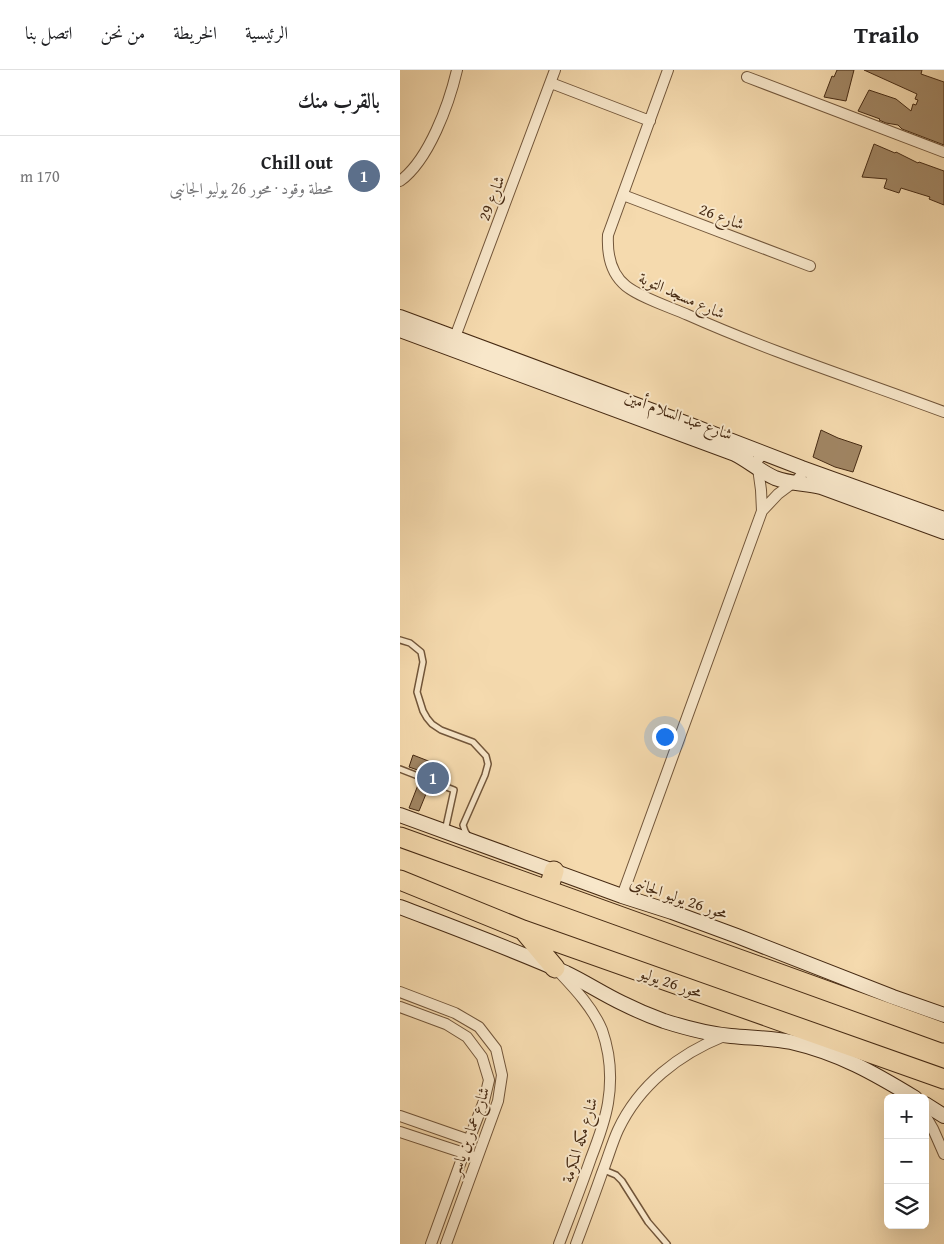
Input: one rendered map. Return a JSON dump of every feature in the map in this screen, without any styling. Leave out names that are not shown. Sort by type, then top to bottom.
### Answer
[{"type":"highway","points":[[400,837],[944,1033]]},
{"type":"highway","points":[[548,890],[554,871]]},
{"type":"highway","name":"محور 26 يوليو","points":[[400,880],[523,930],[944,1079]]},
{"type":"highway","points":[[523,930],[554,968]]},
{"type":"street","points":[[400,181],[412,170],[436,130],[445,109],[457,70]]},
{"type":"street","name":"شارع 29","points":[[455,337],[556,70]]},
{"type":"street","name":"شارع مسجد التوبة","points":[[668,70],[608,234],[607,249],[610,263],[616,275],[626,286],[638,293],[753,342],[944,412]]},
{"type":"street","points":[[746,77],[944,152]]},
{"type":"street","points":[[550,83],[650,121]]},
{"type":"street","name":"شارع 26","points":[[622,195],[810,266]]},
{"type":"street","name":"شارع عبد السلام أمين","points":[[400,316],[455,337],[735,454],[774,477],[792,483],[804,483],[821,487],[944,532]]},
{"type":"street","name":"شارع عبد السلام أمين","points":[[400,330],[766,454],[944,520]]},
{"type":"street","points":[[762,510],[757,464],[758,458],[766,454]]},
{"type":"street","points":[[622,896],[762,510],[801,475],[802,468]]},
{"type":"street","name":"محور 26 يوليو الجانبى","points":[[400,815],[622,896],[672,912],[893,998],[944,1015]]},
{"type":"street","points":[[400,906],[554,968],[645,1014],[687,1028],[724,1035],[790,1042],[818,1049],[846,1059],[908,1094]]},
{"type":"street","name":"شارع مكه المكرمة","points":[[554,968],[577,990],[602,1030],[608,1054],[610,1078],[608,1102],[602,1126],[559,1244]]},
{"type":"street","name":"شارع عمار بن ياسر","points":[[400,992],[455,1013],[478,1027],[496,1049],[502,1075],[498,1101],[446,1244]]},
{"type":"street","points":[[429,1018],[434,1005]]},
{"type":"street","name":"شارع عمار بن ياسر","points":[[400,1007],[446,1024],[467,1038],[482,1057],[489,1080],[484,1101],[431,1244]]},
{"type":"street","name":"شارع مكه المكرمة","points":[[576,1244],[618,1130],[632,1106],[649,1084],[682,1057],[724,1035]]},
{"type":"street","points":[[929,1107],[944,1116]]},
{"type":"street","points":[[400,1116],[469,1140]]},
{"type":"street","points":[[929,1122],[944,1154]]},
{"type":"street","points":[[400,1132],[477,1158]]},
{"type":"street","points":[[588,1166],[603,1170]]},
{"type":"street","points":[[566,1226],[581,1231]]},
{"type":"lane","points":[[400,640],[410,642],[421,652],[422,662],[417,692],[427,718],[441,730],[473,742],[486,756],[488,764],[485,775],[463,826],[471,841]]},
{"type":"lane","points":[[400,769],[454,790],[444,831]]},
{"type":"lane","points":[[603,1170],[622,1181],[648,1222],[667,1244]]},
{"type":"building","points":[[837,70],[854,70],[846,101],[824,97],[832,76],[834,77]]},
{"type":"building","points":[[864,70],[922,70],[921,74],[944,82],[944,145],[902,129],[898,125],[886,123],[858,111],[869,90],[896,99],[911,111],[913,104],[916,105],[918,100],[915,99],[917,94]]},
{"type":"building","points":[[874,144],[918,163],[944,171],[944,205],[929,199],[930,197],[901,188],[899,193],[884,188],[887,179],[862,177]]},
{"type":"building","points":[[821,430],[862,446],[853,472],[835,467],[813,457]]},
{"type":"building","points":[[413,755],[431,762],[426,773],[409,767]]},
{"type":"building","points":[[418,785],[428,789],[419,811],[409,808]]},
{"type":"place","name":"Chill out","points":[[433,778]]}]
